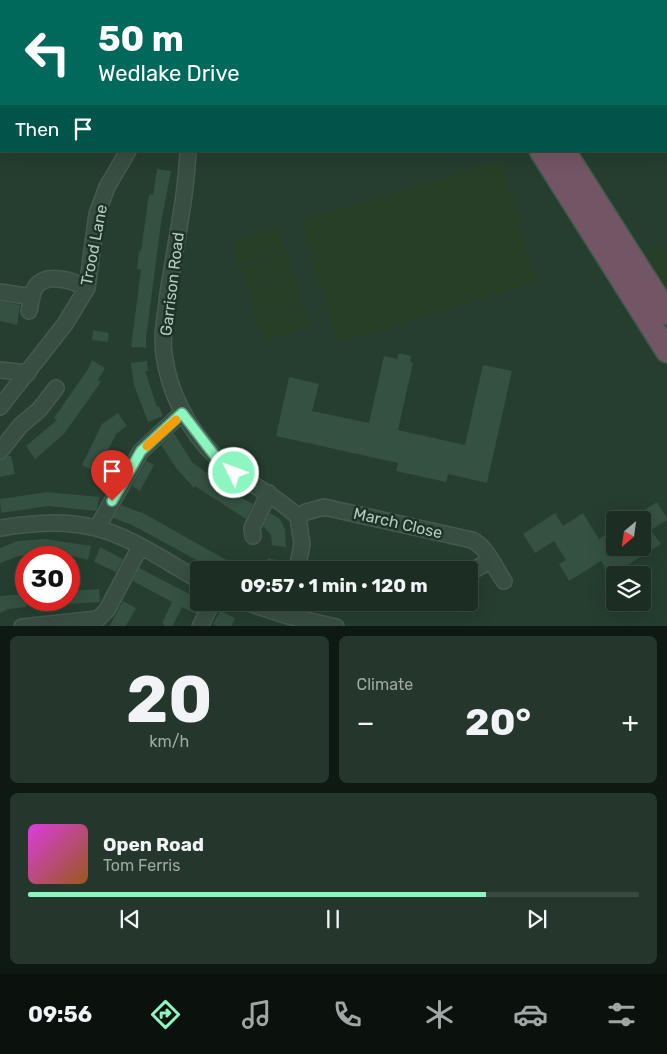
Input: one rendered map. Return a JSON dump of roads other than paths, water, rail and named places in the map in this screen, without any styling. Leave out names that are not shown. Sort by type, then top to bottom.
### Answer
[{"type":"highway","points":[[542,152],[667,351]]},
{"type":"highway","points":[[565,152],[667,313]]},
{"type":"street","name":"Trood Lane","points":[[0,407],[64,324],[87,288],[97,214],[107,187],[127,152]]},
{"type":"street","name":"Garrison Road","points":[[188,152],[187,184],[165,316],[164,353],[168,376],[182,413],[215,456],[234,473],[269,493],[298,517]]},
{"type":"street","points":[[0,292],[31,304],[34,290],[39,282],[49,279],[66,280],[87,288]]},
{"type":"street","points":[[0,370],[28,373]]},
{"type":"street","points":[[0,450],[21,425],[39,410],[56,388]]},
{"type":"street","points":[[39,410],[51,420]]},
{"type":"street","points":[[97,528],[141,451],[182,413]]},
{"type":"street","points":[[253,536],[252,528],[269,493]]},
{"type":"street","name":"March Close","points":[[298,517],[314,508],[324,507],[472,540],[482,547],[504,580]]},
{"type":"street","points":[[298,517],[302,544],[299,561]]},
{"type":"street","points":[[0,528],[47,522],[97,528],[140,547],[190,575]]},
{"type":"street","points":[[22,626],[98,619],[107,610],[140,547]]},
{"type":"street","points":[[478,568],[490,561]]},
{"type":"street","points":[[200,626],[208,611]]},
{"type":"street","points":[[295,611],[332,626]]}]
